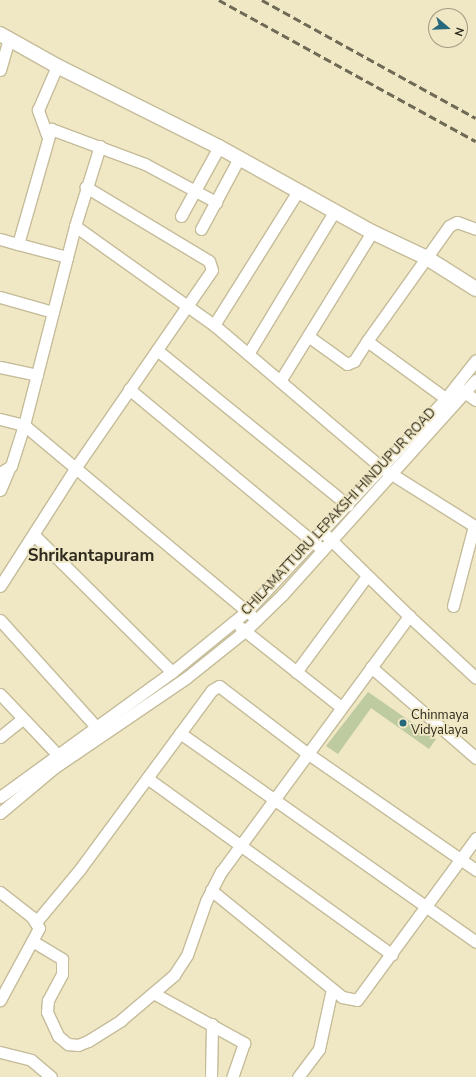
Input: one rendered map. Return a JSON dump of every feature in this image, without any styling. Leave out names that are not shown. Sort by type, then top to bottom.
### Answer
[{"type":"main road","points":[[5,36],[57,66],[219,147],[372,232],[427,258],[476,289]]},
{"type":"street","points":[[0,70],[5,36]]},
{"type":"street","points":[[18,244],[46,135],[38,110],[57,66]]},
{"type":"street","points":[[46,135],[54,128],[100,146],[196,190],[216,202]]},
{"type":"street","points":[[0,490],[4,472],[24,425],[86,187],[100,146]]},
{"type":"street","points":[[181,216],[219,147]]},
{"type":"street","points":[[201,229],[239,158]]},
{"type":"street","points":[[0,586],[35,536],[76,467],[188,306],[212,265],[86,187]]},
{"type":"street","points":[[214,325],[298,191]]},
{"type":"street","points":[[248,354],[334,212]]},
{"type":"street","points":[[308,336],[347,364],[354,360],[449,226],[457,222],[476,229]]},
{"type":"street","points":[[76,226],[214,325],[382,468],[475,526],[453,606]]},
{"type":"street","points":[[280,381],[372,232]]},
{"type":"street","points":[[0,239],[67,257]]},
{"type":"street","points":[[0,297],[53,312]]},
{"type":"street","points":[[367,341],[456,406]]},
{"type":"street","points":[[156,350],[348,505]]},
{"type":"street","name":"CHILAMATTURU LEPAKSHI HINDUPUR ROAD","points":[[0,797],[96,725],[172,672],[247,611],[314,542],[474,366]]},
{"type":"street","points":[[0,367],[37,375]]},
{"type":"street","name":"CHILAMATTURU LEPAKSHI HINDUPUR ROAD","points":[[0,813],[55,767],[186,678],[244,632],[323,550],[456,406],[476,380]]},
{"type":"street","points":[[455,386],[476,400]]},
{"type":"street","points":[[129,389],[323,550]]},
{"type":"street","points":[[0,419],[24,425],[76,467],[256,620]]},
{"type":"street","points":[[323,532],[367,576],[476,678]]},
{"type":"street","points":[[35,536],[172,672]]},
{"type":"street","points":[[296,672],[367,576]]},
{"type":"street","points":[[34,942],[62,959],[62,974],[48,1000],[47,1012],[58,1036],[68,1044],[78,1046],[88,1041],[155,994],[187,955],[211,890],[274,798],[409,616]]},
{"type":"street","points":[[0,620],[103,734]]},
{"type":"street","points":[[234,621],[244,632],[341,707]]},
{"type":"street","points":[[371,667],[476,758]]},
{"type":"street","points":[[36,922],[147,778],[212,690],[219,686],[307,753],[476,870]]},
{"type":"street","points":[[0,694],[57,754]]},
{"type":"street","points":[[0,736],[22,718]]},
{"type":"street","points":[[180,733],[476,942]]},
{"type":"street","points":[[147,778],[392,955]]},
{"type":"street","points":[[211,890],[342,997],[356,1000],[427,908],[476,838]]},
{"type":"street","points":[[0,892],[36,922],[39,928],[34,942],[0,1000]]},
{"type":"street","points":[[298,1077],[319,1049],[332,989]]},
{"type":"street","points":[[155,994],[244,1042],[232,1077]]},
{"type":"street","points":[[211,1077],[212,1024]]},
{"type":"street","points":[[0,1052],[31,1060],[51,1077]]},
{"type":"building","name":"Chinmaya Vidyalaya","points":[[368,692],[436,739],[429,749],[371,708],[338,754],[326,746]]},
{"type":"railway","points":[[219,0],[476,141]]},
{"type":"railway","points":[[262,0],[476,118]]},
{"type":"place","name":"Chinmaya Vidyalaya","points":[[403,723]]},
{"type":"district","name":"Shrikantapuram","points":[[91,556]]}]
